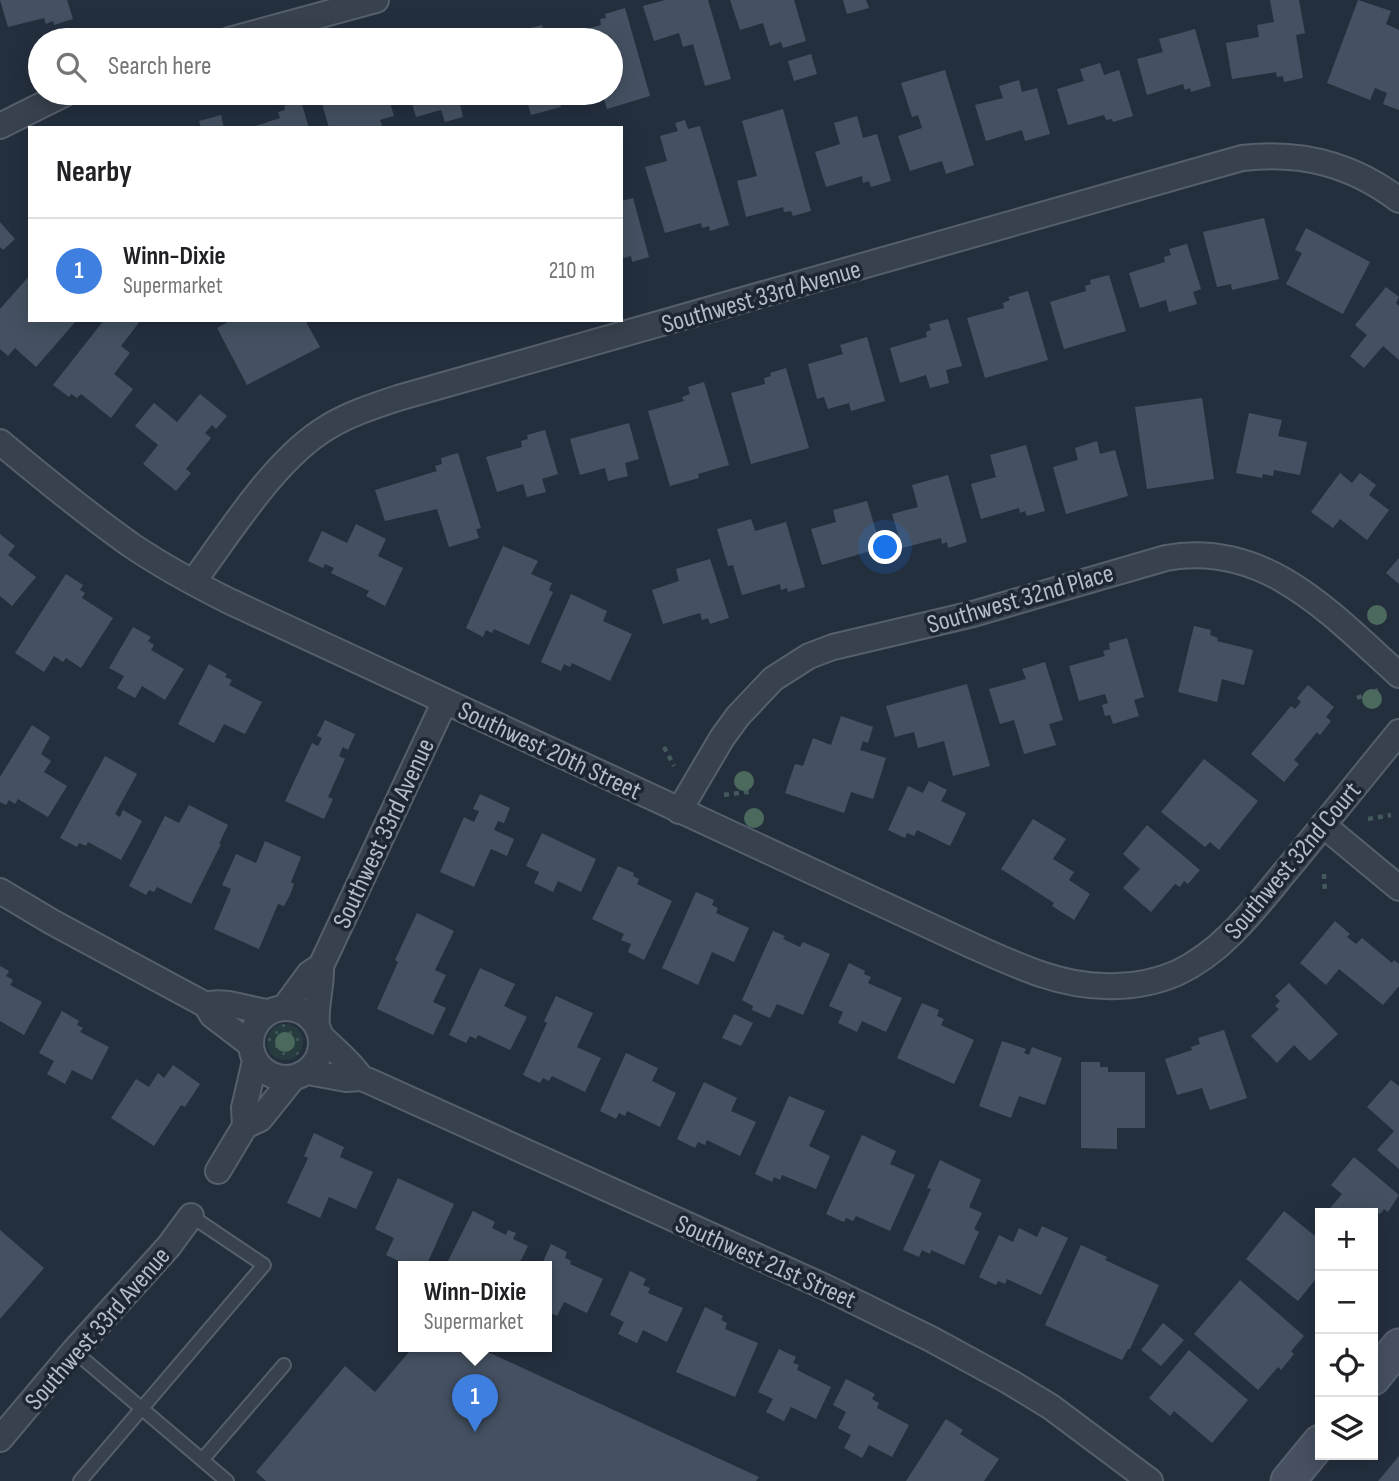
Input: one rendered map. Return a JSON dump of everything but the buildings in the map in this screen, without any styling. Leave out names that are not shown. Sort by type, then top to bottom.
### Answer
[{"type":"street","points":[[273,28],[376,0]]},
{"type":"street","points":[[0,126],[42,105]]},
{"type":"street","name":"Southwest 33rd Avenue","points":[[193,582],[251,504],[292,456],[327,428],[371,407],[863,268],[1216,164],[1267,155],[1318,159],[1365,177],[1399,200]]},
{"type":"street","name":"Southwest 20th Street","points":[[0,442],[133,546],[229,601],[1010,962],[1072,982],[1103,986],[1133,985]]},
{"type":"street","name":"Southwest 32nd Place","points":[[679,811],[738,716],[773,679],[809,656],[833,647],[973,614],[1185,554],[1221,556],[1241,561],[1287,580],[1399,675]]},
{"type":"street","name":"Southwest 33rd Avenue","points":[[319,1031],[316,1011],[322,979],[321,966],[446,701]]},
{"type":"street","name":"Southwest 32nd Court","points":[[1133,985],[1157,981],[1210,953],[1245,919],[1399,732]]},
{"type":"street","points":[[1323,825],[1399,888]]},
{"type":"street","points":[[0,891],[206,1005],[212,1015],[253,1053],[262,1070],[282,1079],[301,1075]]},
{"type":"street","name":"Southwest 33rd Avenue","points":[[276,1010],[309,974],[321,966]]},
{"type":"street","points":[[206,1005],[220,1001],[251,1010],[303,1012],[319,1031],[320,1056],[260,1119],[245,1126],[218,1171]]},
{"type":"street","points":[[245,1126],[244,1108],[255,1025],[276,1010]]},
{"type":"street","name":"Southwest 21st Street","points":[[319,1031],[361,1077],[788,1270],[930,1339],[1051,1407],[1150,1481]]},
{"type":"street","name":"Southwest 21st Street","points":[[301,1075],[346,1079],[361,1077]]},
{"type":"street","name":"Southwest 33rd Avenue","points":[[0,1439],[74,1351],[169,1246],[191,1216]]},
{"type":"street","points":[[1289,1481],[1315,1448]]},
{"type":"lane","points":[[87,1479],[142,1408],[264,1265],[191,1216]]},
{"type":"lane","points":[[74,1351],[227,1481]]},
{"type":"lane","points":[[202,1460],[284,1365]]},
{"type":"path","points":[[1357,698],[1379,690]]},
{"type":"path","points":[[664,747],[674,766]]},
{"type":"path","points":[[724,795],[754,790]]},
{"type":"path","points":[[1368,819],[1391,815]]},
{"type":"path","points":[[1324,874],[1325,893]]},
{"type":"green space","points":[[285,1024],[298,1029],[303,1042],[298,1055],[285,1060],[272,1055],[267,1042],[272,1029]]},
{"type":"place","name":"Winn-Dixie","points":[[475,1432]]}]
